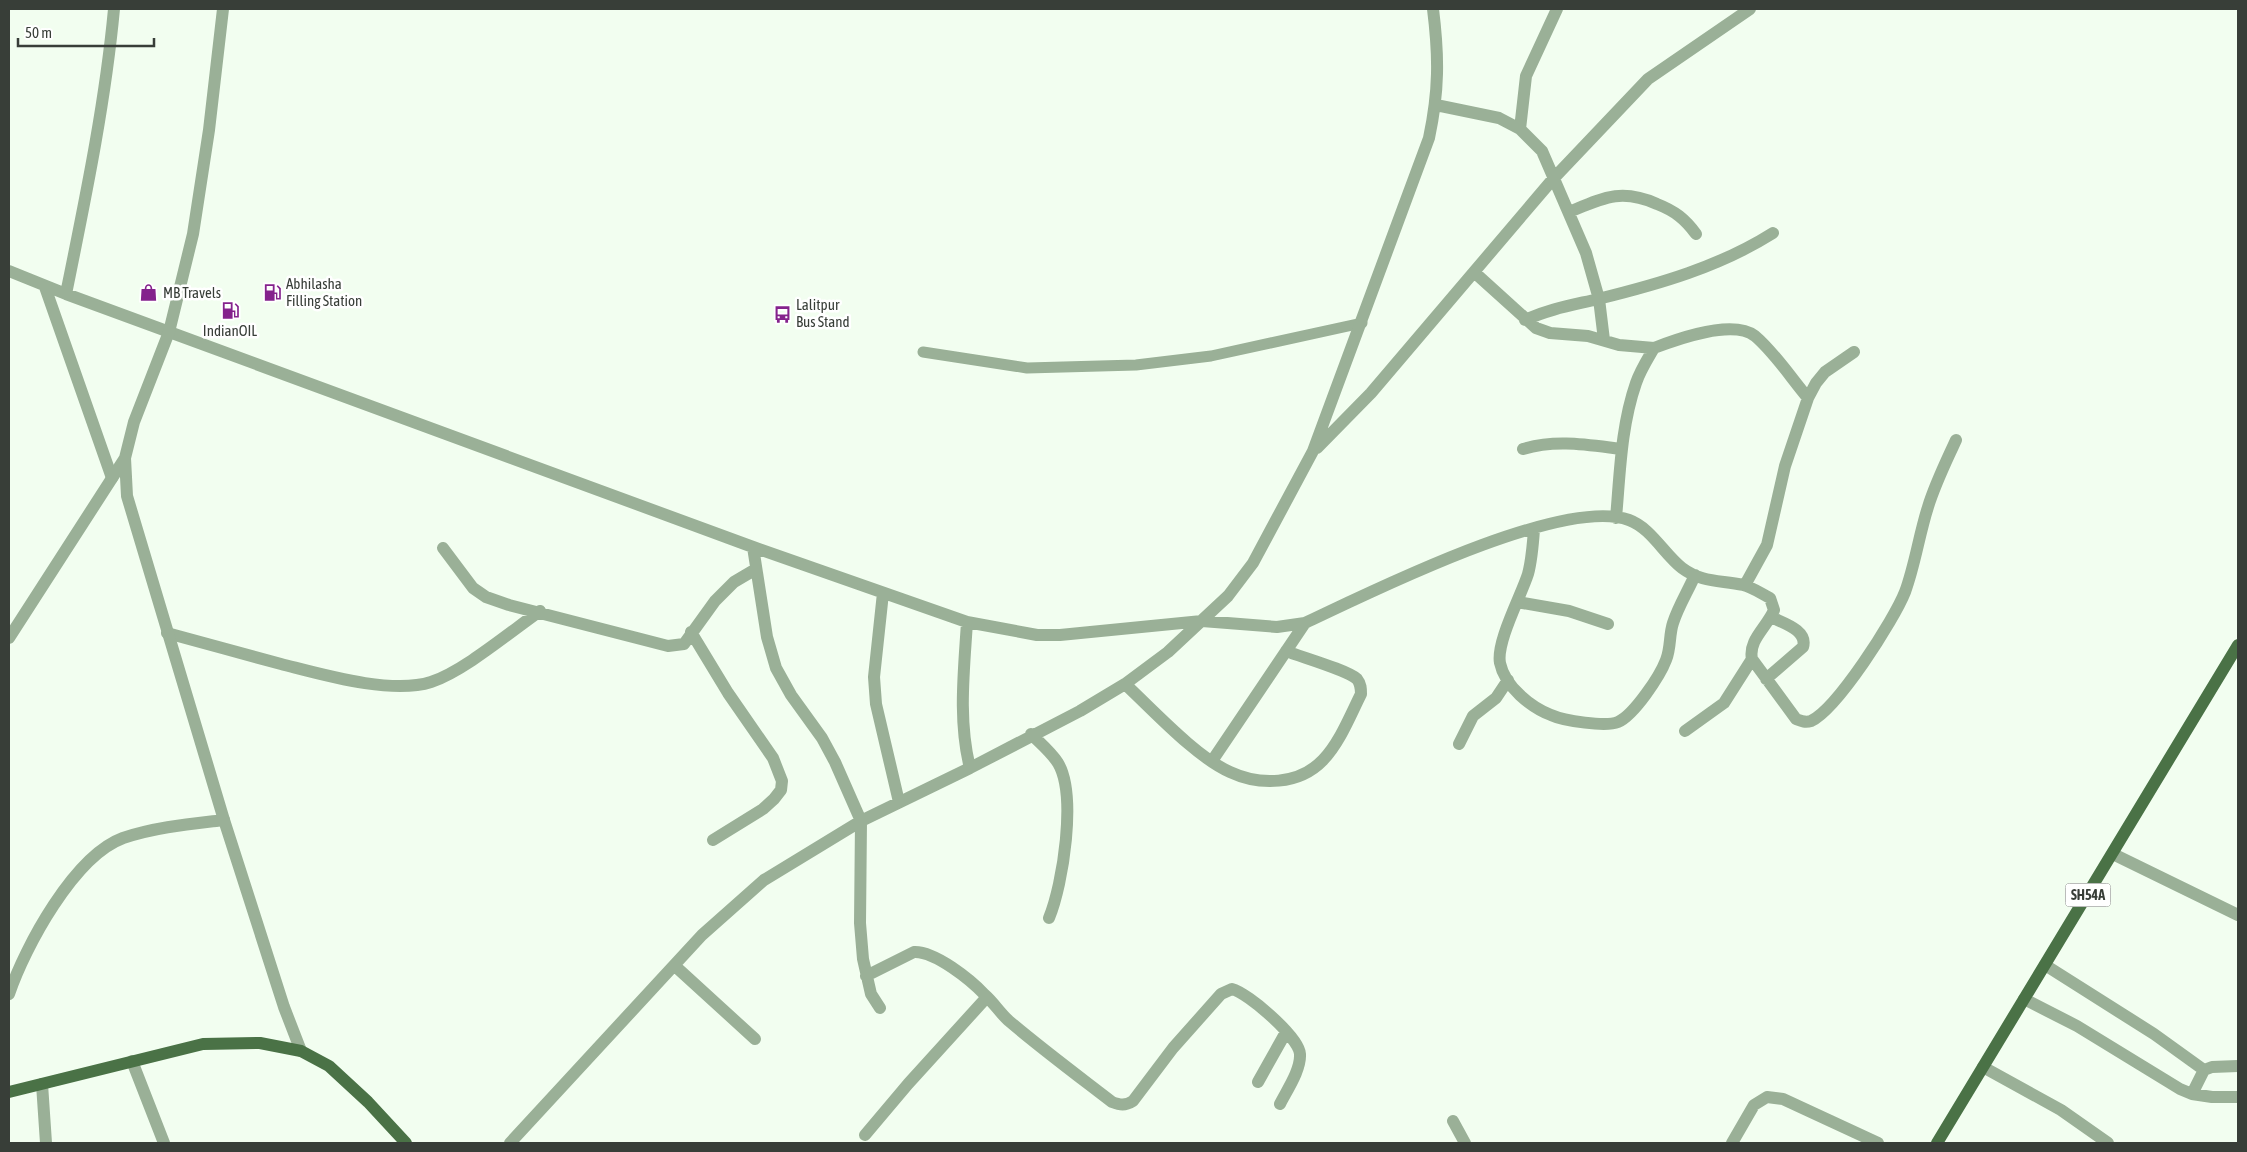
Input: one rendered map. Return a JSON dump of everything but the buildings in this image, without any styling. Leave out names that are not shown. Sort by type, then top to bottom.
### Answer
[{"type":"main road","name":"SH54A","points":[[1937,1143],[2238,645]]},
{"type":"main road","points":[[9,1092],[202,1044],[260,1043],[301,1051],[329,1066],[368,1102],[406,1143]]},
{"type":"street","points":[[66,294],[92,170],[110,56],[114,9]]},
{"type":"street","points":[[223,9],[209,130],[193,234],[169,332],[134,422],[125,458],[127,496],[224,820],[284,1006],[301,1051]]},
{"type":"street","points":[[510,1143],[702,935],[764,880],[861,821],[970,768],[1031,734],[1080,711],[1125,684],[1168,652],[1228,596],[1253,563],[1314,451],[1429,138],[1436,105],[1438,64],[1433,9]]},
{"type":"street","points":[[1520,128],[1526,76],[1557,9]]},
{"type":"street","points":[[1314,451],[1371,393],[1553,179],[1648,78],[1750,9]]},
{"type":"street","points":[[1436,105],[1499,118],[1520,128],[1542,152],[1586,253],[1599,299],[1604,340]]},
{"type":"street","points":[[1569,212],[1599,200],[1631,195],[1673,210],[1686,220],[1696,234]]},
{"type":"street","points":[[1525,320],[1548,310],[1599,299],[1694,272],[1754,245],[1773,233]]},
{"type":"street","points":[[9,271],[45,287],[753,547],[967,622],[1037,635],[1060,635],[1202,621],[1277,627],[1305,623],[1419,570],[1472,549],[1534,529],[1582,518],[1629,520],[1640,526],[1682,567],[1695,575],[1714,582],[1745,585],[1770,598],[1774,610],[1753,643],[1750,650],[1752,659],[1796,719],[1802,722],[1810,721],[1819,715],[1842,692],[1896,611],[1905,591],[1933,490],[1956,440]]},
{"type":"street","points":[[1474,272],[1525,320],[1536,328],[1550,333],[1604,340],[1619,345],[1654,348],[1707,332],[1736,330],[1753,335],[1808,398]]},
{"type":"street","points":[[45,287],[112,478]]},
{"type":"street","points":[[1616,518],[1622,449],[1636,383],[1654,348]]},
{"type":"street","points":[[1745,585],[1767,545],[1784,466],[1808,398],[1816,383],[1825,372],[1854,352]]},
{"type":"street","points":[[1523,449],[1539,444],[1558,443],[1622,449]]},
{"type":"street","points":[[9,638],[125,458]]},
{"type":"street","points":[[1534,529],[1532,556],[1500,648],[1500,662],[1508,680],[1523,699],[1555,717],[1588,722],[1617,723],[1627,717],[1657,678],[1666,661],[1674,621],[1695,575]]},
{"type":"street","points":[[753,547],[767,637],[776,668],[791,695],[822,738],[835,762],[861,821],[860,923],[866,976],[871,994],[880,1008]]},
{"type":"street","points":[[442,548],[473,588],[486,597],[508,605],[668,646],[684,644],[715,601],[734,582],[756,568]]},
{"type":"street","points":[[883,593],[874,677],[885,748],[899,802]]},
{"type":"street","points":[[1517,602],[1569,611],[1608,624]]},
{"type":"street","points":[[167,633],[324,675],[379,684],[407,685],[431,682],[459,668],[540,612]]},
{"type":"street","points":[[1766,679],[1803,647],[1805,641],[1803,635],[1798,631],[1771,617]]},
{"type":"street","points":[[967,622],[963,724],[965,748],[970,768]]},
{"type":"street","points":[[1212,760],[1305,623]]},
{"type":"street","points":[[692,632],[728,693],[773,758],[782,781],[780,790],[774,799],[763,809],[713,840]]},
{"type":"street","points":[[1125,684],[1185,739],[1231,773],[1261,781],[1286,780],[1307,773],[1323,760],[1340,738],[1361,694],[1362,687],[1357,679],[1286,651]]},
{"type":"street","points":[[1685,732],[1724,703],[1752,659]]},
{"type":"street","points":[[1459,744],[1474,716],[1490,705],[1508,680]]},
{"type":"street","points":[[1031,734],[1058,763],[1063,775],[1068,798],[1064,869],[1058,898],[1049,918]]},
{"type":"street","points":[[9,994],[17,970],[42,922],[81,869],[101,850],[122,839],[172,826],[224,820]]},
{"type":"street","points":[[2113,854],[2238,915]]},
{"type":"street","points":[[866,976],[909,954],[921,952],[934,956],[961,975],[987,997],[1002,1014],[1043,1048],[1112,1102],[1121,1105],[1133,1101],[1173,1048],[1202,1014],[1226,990],[1232,989],[1245,995],[1286,1032],[1293,1039],[1300,1053],[1296,1071],[1280,1104]]},
{"type":"street","points":[[2045,965],[2154,1034],[2204,1070]]},
{"type":"street","points":[[675,966],[755,1039]]},
{"type":"street","points":[[865,1134],[987,997]]},
{"type":"street","points":[[2024,999],[2078,1026],[2180,1089],[2192,1094],[2212,1097],[2238,1097]]},
{"type":"street","points":[[1258,1082],[1286,1032]]},
{"type":"street","points":[[132,1061],[164,1143]]},
{"type":"street","points":[[2192,1094],[2204,1070],[2212,1067],[2238,1066]]},
{"type":"street","points":[[1983,1067],[2061,1110],[2108,1143]]},
{"type":"street","points":[[42,1084],[46,1143]]},
{"type":"street","points":[[1732,1143],[1754,1105],[1767,1097],[1783,1099],[1878,1143]]},
{"type":"street","points":[[1453,1121],[1464,1143]]},
{"type":"lane","points":[[923,352],[1027,368],[1136,364],[1212,356],[1362,323]]},
{"type":"place","name":"MB Travels","points":[[149,293]]},
{"type":"place","name":"Abhilasha Filling Station","points":[[272,293]]},
{"type":"place","name":"IndianOIL","points":[[230,310]]},
{"type":"place","name":"Lalitpur Bus Stand","points":[[782,314]]}]
